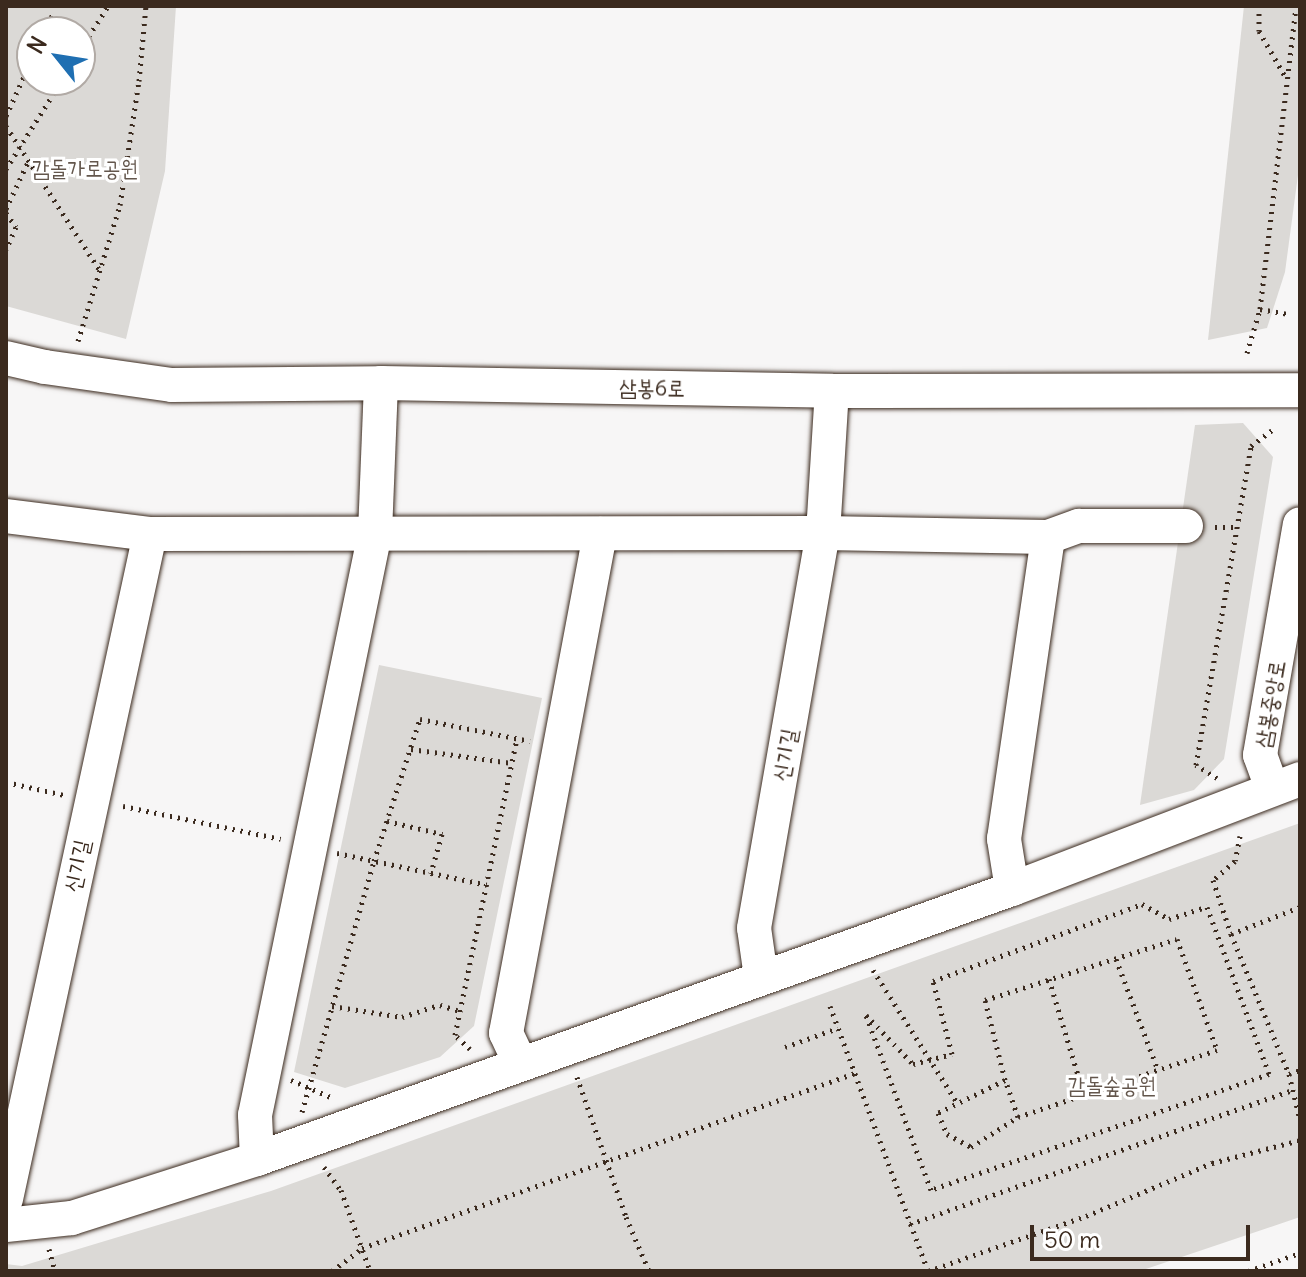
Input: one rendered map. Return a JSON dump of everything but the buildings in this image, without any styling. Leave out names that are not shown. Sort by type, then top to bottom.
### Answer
[{"type":"street","name":"삼봉6로","points":[[6,358],[172,385],[381,383],[832,391],[1300,390]]},
{"type":"street","points":[[257,1159],[255,1115],[375,533],[381,383]]},
{"type":"street","name":"신기길","points":[[761,977],[754,928],[823,533],[832,391]]},
{"type":"street","points":[[6,516],[150,534],[823,533],[1048,537],[1079,526],[1186,526]]},
{"type":"street","name":"삼봉중앙로","points":[[1286,784],[1260,755],[1300,524]]},
{"type":"street","name":"신기길","points":[[6,1199],[150,534]]},
{"type":"street","points":[[520,1063],[506,1033],[600,534]]},
{"type":"street","points":[[1012,889],[1004,839],[1048,537]]},
{"type":"street","points":[[6,1225],[72,1218],[257,1159],[1012,889],[1286,784]]},
{"type":"path","points":[[96,25],[108,6]]},
{"type":"path","points":[[78,342],[120,205],[139,81],[146,6]]},
{"type":"path","points":[[1259,6],[1259,31],[1287,80]]},
{"type":"path","points":[[1247,353],[1260,309],[1296,6]]},
{"type":"path","points":[[6,116],[16,94]]},
{"type":"path","points":[[6,169],[52,96]]},
{"type":"path","points":[[6,126],[99,270]]},
{"type":"path","points":[[6,249],[16,227],[6,211],[29,160]]},
{"type":"path","points":[[1260,309],[1288,314]]},
{"type":"path","points":[[1226,784],[1196,765],[1251,446],[1272,430]]},
{"type":"path","points":[[302,1112],[374,861],[420,719],[543,744]]},
{"type":"path","points":[[476,1054],[455,1035],[517,739]]},
{"type":"path","points":[[411,749],[512,763]]},
{"type":"path","points":[[6,782],[70,796]]},
{"type":"path","points":[[116,805],[290,841]]},
{"type":"path","points":[[387,821],[442,834],[431,873]]},
{"type":"path","points":[[1242,823],[1235,861],[1213,880],[1231,934],[1289,1074],[1300,1120]]},
{"type":"path","points":[[332,852],[487,885]]},
{"type":"path","points":[[1142,904],[1169,919],[1207,907],[1269,1074],[931,1190],[866,1015],[913,1064],[930,1061],[952,1054],[933,981],[1142,904]]},
{"type":"path","points":[[1231,934],[1300,907]]},
{"type":"path","points":[[1005,1080],[956,1101],[938,1113],[947,1134],[971,1147],[1018,1117],[1217,1050],[1177,939],[985,1000],[1005,1080],[1018,1117]]},
{"type":"path","points":[[1116,958],[1158,1070]]},
{"type":"path","points":[[866,959],[956,1101]]},
{"type":"path","points":[[1049,979],[1084,1095]]},
{"type":"path","points":[[332,1006],[402,1017],[440,1005],[460,1011]]},
{"type":"path","points":[[830,1006],[928,1271],[1086,1216],[1212,1163],[1300,1140]]},
{"type":"path","points":[[785,1047],[838,1028]]},
{"type":"path","points":[[572,1064],[626,1217],[649,1271]]},
{"type":"path","points":[[1289,1074],[1300,1070]]},
{"type":"path","points":[[332,1271],[362,1248],[855,1073]]},
{"type":"path","points":[[286,1078],[335,1099]]},
{"type":"path","points":[[910,1224],[1292,1090]]},
{"type":"path","points":[[322,1165],[341,1190],[370,1271]]},
{"type":"path","points":[[47,1240],[55,1271]]},
{"type":"path","points":[[1248,1271],[1300,1253]]},
{"type":"green space","name":"감돌가로공원","points":[[6,6],[176,6],[165,171],[126,339],[6,306]]},
{"type":"green space","points":[[1244,6],[1300,6],[1300,160],[1285,272],[1267,328],[1208,340]]},
{"type":"green space","points":[[1243,423],[1273,457],[1224,759],[1194,790],[1140,805],[1195,425]]},
{"type":"green space","points":[[379,665],[542,698],[474,1026],[440,1057],[345,1088],[294,1072]]},
{"type":"green space","name":"감돌숲공원","points":[[1300,823],[1300,1217],[1140,1271],[6,1271],[6,1264],[22,1266],[271,1191]]}]
